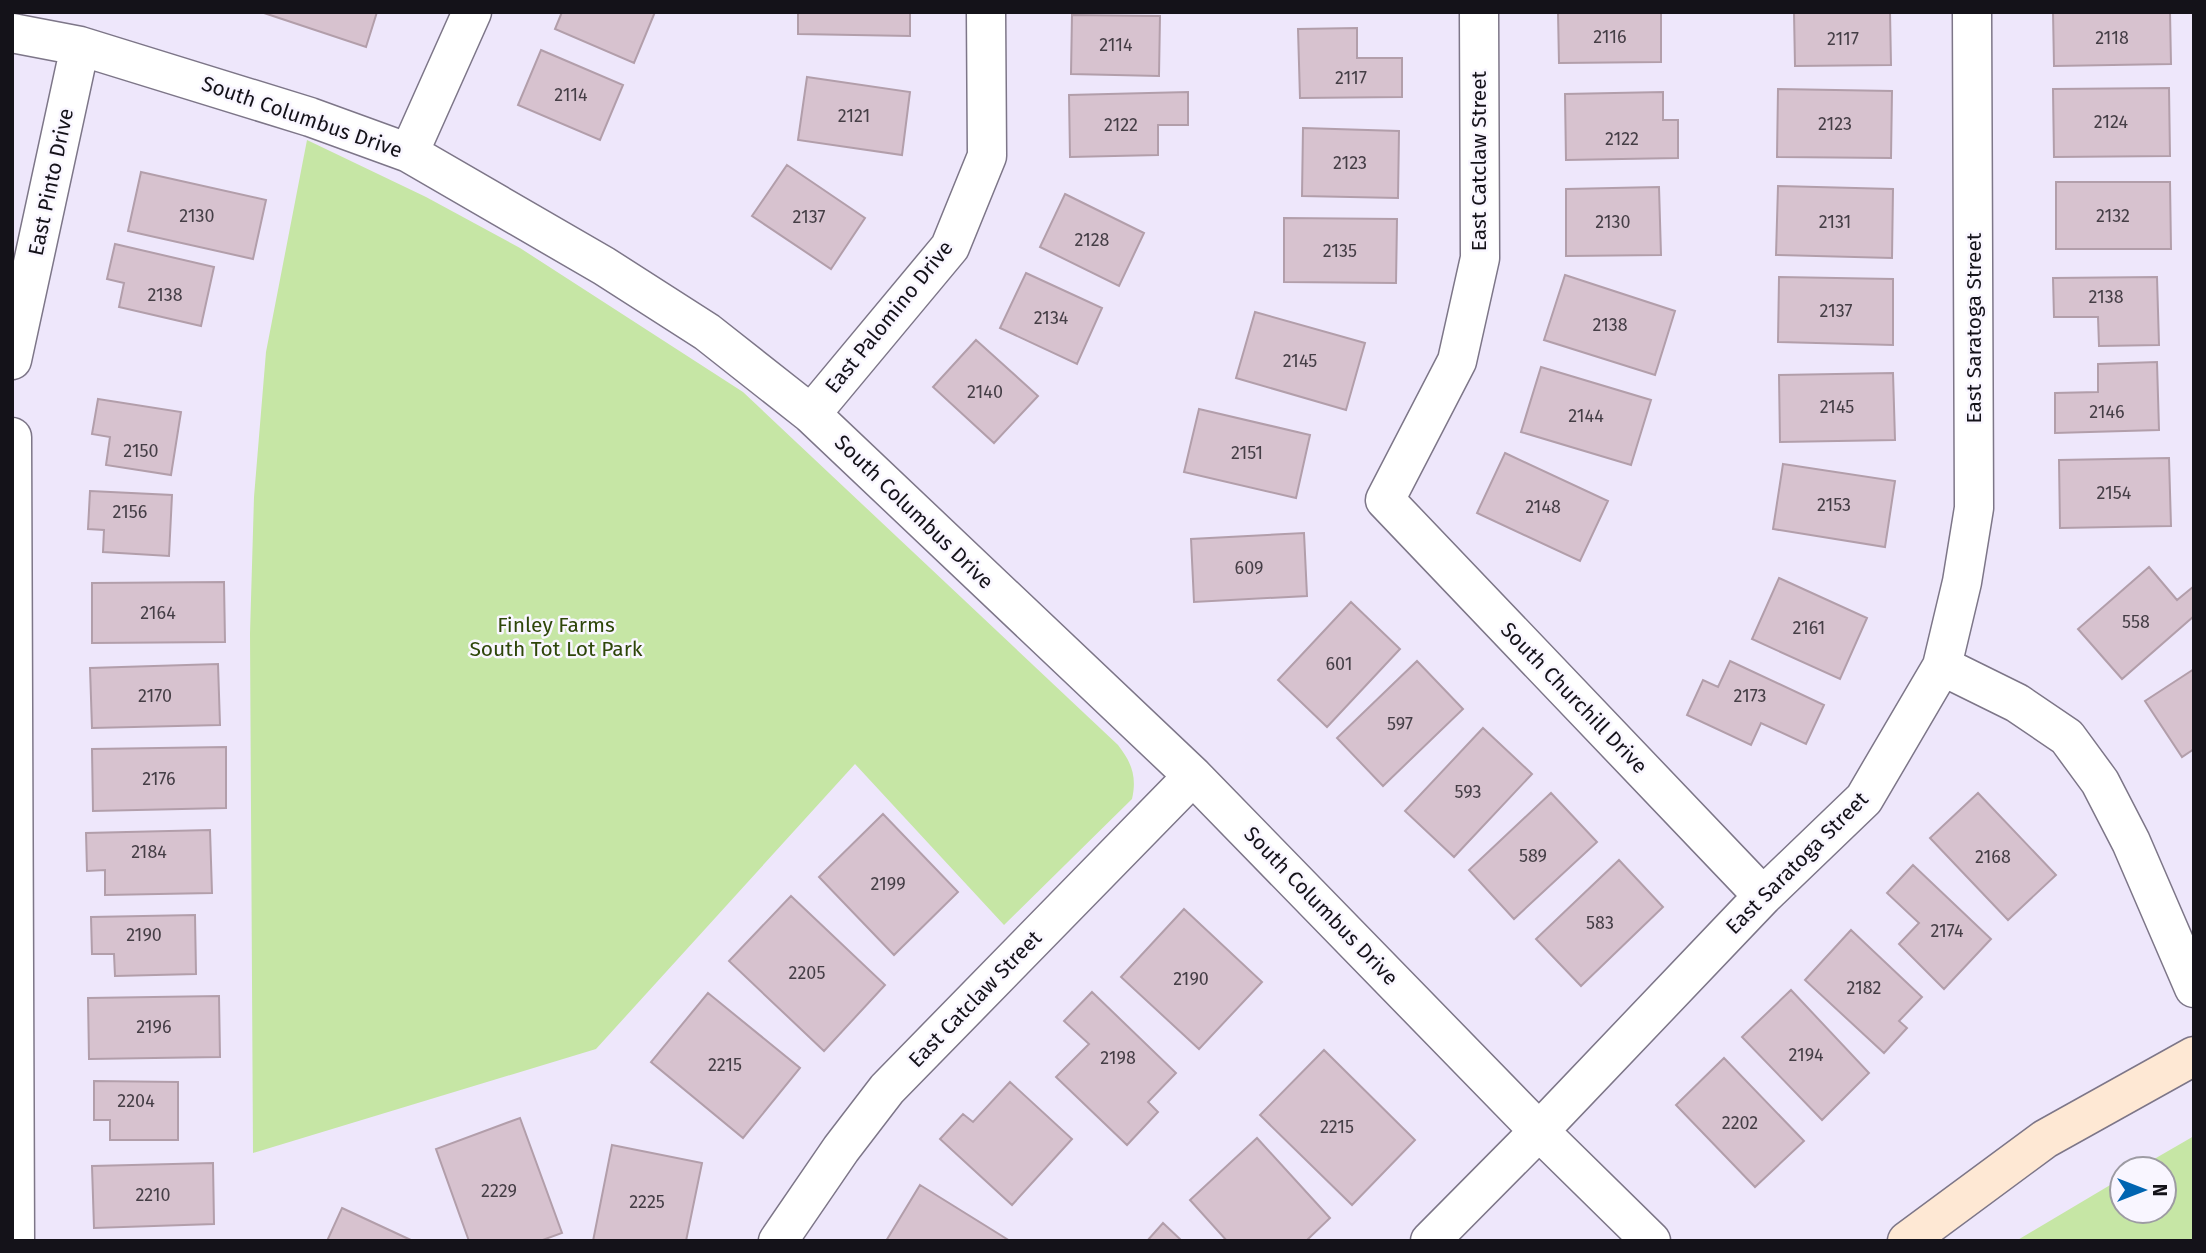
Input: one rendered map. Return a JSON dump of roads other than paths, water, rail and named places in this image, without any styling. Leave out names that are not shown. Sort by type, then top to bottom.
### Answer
[{"type":"street","points":[[409,153],[472,12]]},
{"type":"street","name":"East Palomino Drive","points":[[811,414],[950,247],[987,156],[986,12]]},
{"type":"street","name":"East Catclaw Street","points":[[1385,500],[1457,361],[1480,258],[1479,12]]},
{"type":"street","name":"East Saratoga Street","points":[[1430,1241],[1763,896],[1864,799],[1942,666],[1962,582],[1974,508],[1972,12]]},
{"type":"street","name":"South Columbus Drive","points":[[12,33],[80,46],[310,117],[409,153],[582,253],[706,332],[811,414],[1194,776],[1539,1131],[1651,1241]]},
{"type":"street","name":"East Pinto Drive","points":[[12,360],[80,46]]},
{"type":"street","points":[[12,437],[15,1241]]},
{"type":"street","name":"South Churchill Drive","points":[[1385,500],[1763,896]]},
{"type":"street","points":[[1942,666],[2017,703],[2067,737],[2100,782],[2125,830],[2194,988]]},
{"type":"street","name":"East Catclaw Street","points":[[778,1241],[841,1149],[887,1089],[1194,776]]},
{"type":"street","points":[[1908,1241],[2045,1139],[2194,1056]]},
{"type":"park label","name":"Finley Farms South Tot Lot Park","points":[[556,637]]}]
